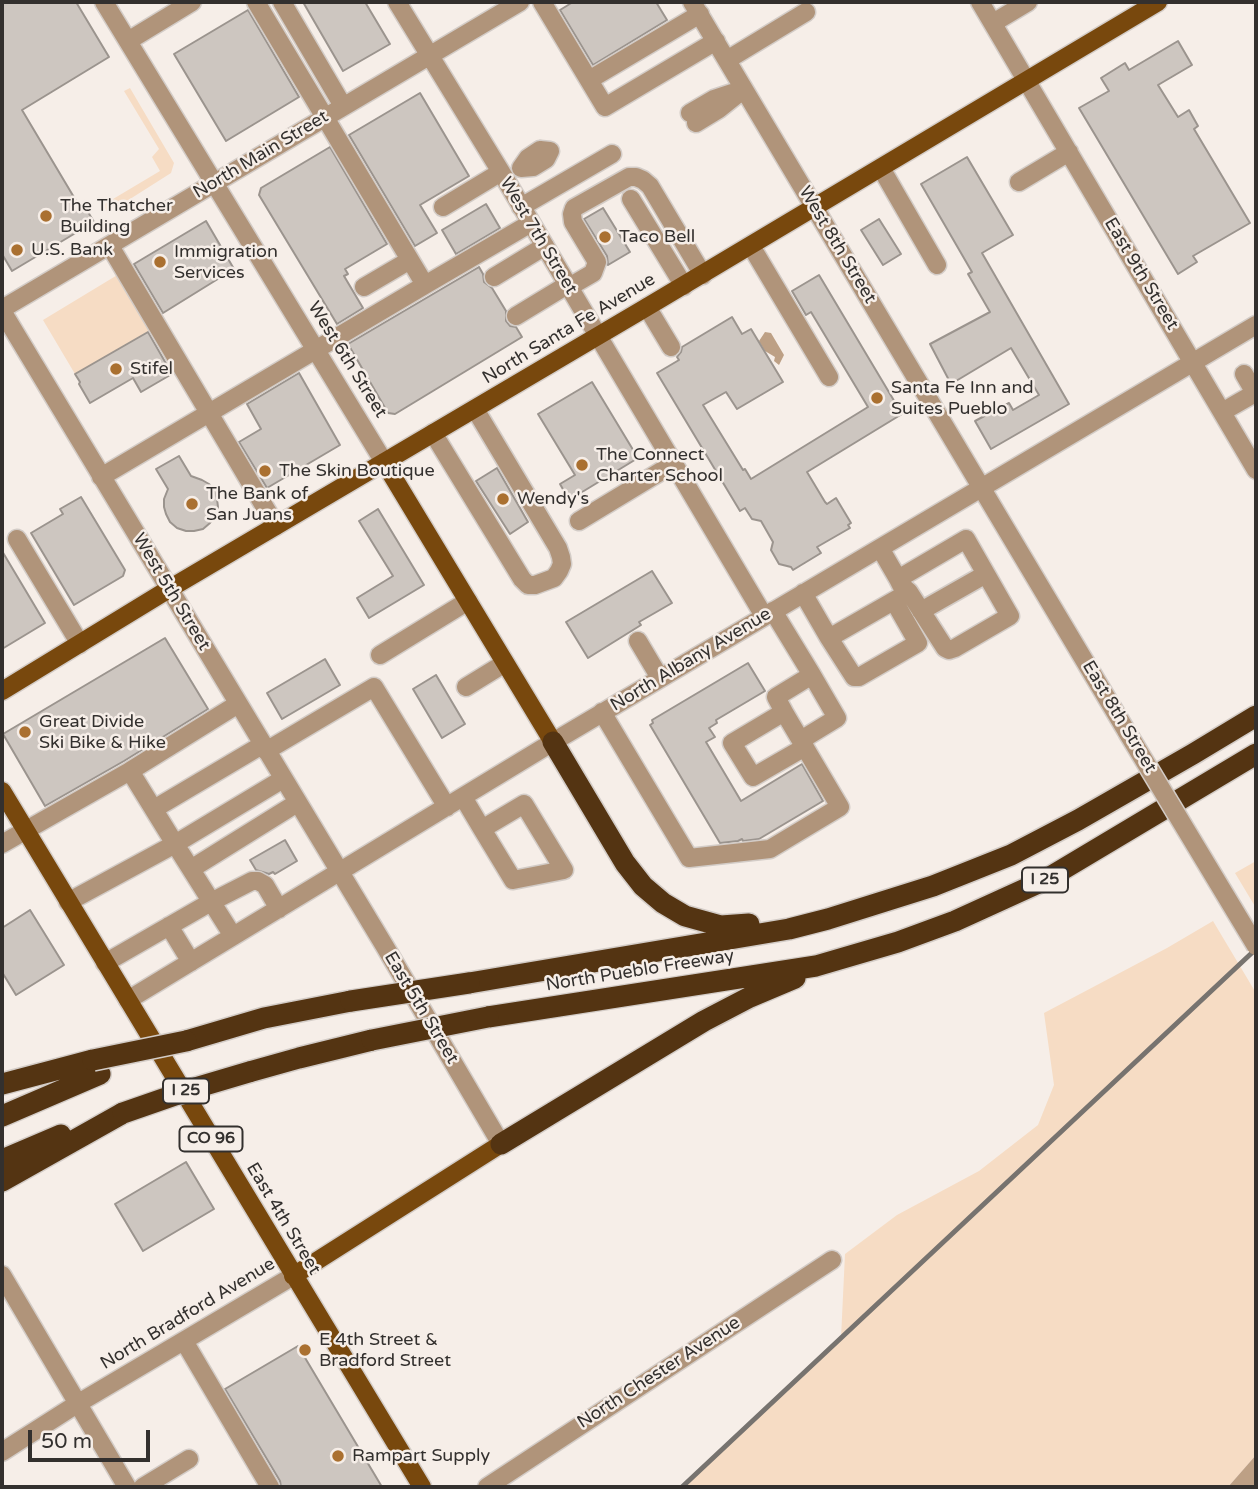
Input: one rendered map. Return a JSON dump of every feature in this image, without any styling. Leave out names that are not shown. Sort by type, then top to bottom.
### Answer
[{"type":"highway","name":"North Pueblo Freeway","points":[[97,1067],[224,1029],[310,1008],[746,937],[828,919],[933,886],[1011,855],[1113,800],[1256,716]]},
{"type":"highway","points":[[553,741],[625,863],[643,886],[663,903],[685,916],[722,926],[828,919]]},
{"type":"highway","name":"North Pueblo Freeway","points":[[2,1160],[195,1088],[372,1040],[488,1017],[816,966],[898,942],[955,921],[1034,886],[1256,754]]},
{"type":"highway","points":[[501,1144],[704,1021],[750,997],[805,974],[816,966]]},
{"type":"highway","points":[[2,1084],[97,1067]]},
{"type":"highway","points":[[2,1116],[97,1067]]},
{"type":"highway","points":[[2,1181],[124,1113]]},
{"type":"main road","name":"North Santa Fe Avenue","points":[[2,691],[169,589],[703,275],[1158,2]]},
{"type":"main road","name":"West 6th Street","points":[[384,462],[553,741]]},
{"type":"main road","name":"East 4th Street","points":[[2,791],[422,1487]]},
{"type":"main road","name":"North Bradford Avenue","points":[[293,1276],[501,1144]]},
{"type":"street","name":"West 6th Street","points":[[104,2],[384,462]]},
{"type":"street","points":[[128,41],[192,2]]},
{"type":"street","points":[[256,2],[425,285]]},
{"type":"street","points":[[282,2],[343,106]]},
{"type":"street","name":"West 7th Street","points":[[397,2],[522,207],[673,464],[837,718],[803,743]]},
{"type":"street","name":"North Main Street","points":[[2,310],[520,2]]},
{"type":"street","points":[[542,2],[605,107],[716,41]]},
{"type":"street","name":"East 9th Street","points":[[980,2],[1256,470]]},
{"type":"street","points":[[993,23],[1028,2]]},
{"type":"street","points":[[589,80],[696,8]]},
{"type":"street","name":"West 8th Street","points":[[696,8],[981,488]]},
{"type":"street","points":[[727,60],[806,12]]},
{"type":"street","points":[[693,118],[719,108],[744,89]]},
{"type":"street","points":[[1018,182],[1069,152]]},
{"type":"street","points":[[522,207],[612,154]]},
{"type":"street","points":[[881,167],[937,265]]},
{"type":"street","points":[[443,207],[502,175],[521,168]]},
{"type":"street","points":[[516,316],[593,273],[597,262],[573,222],[574,208],[629,177],[643,180],[650,186],[703,275]]},
{"type":"street","points":[[631,199],[684,286]]},
{"type":"street","points":[[101,477],[531,223]]},
{"type":"street","points":[[110,246],[276,526]]},
{"type":"street","points":[[494,277],[545,246]]},
{"type":"street","points":[[751,246],[829,377]]},
{"type":"street","points":[[364,287],[410,260]]},
{"type":"street","points":[[648,307],[671,347]]},
{"type":"street","name":"West 5th Street","points":[[2,310],[339,873]]},
{"type":"street","name":"North Albany Avenue","points":[[128,1000],[553,741],[1256,325]]},
{"type":"street","points":[[1222,412],[1255,393],[1244,374]]},
{"type":"street","points":[[433,433],[522,579],[535,585],[554,578],[562,564],[558,548],[475,409]]},
{"type":"street","points":[[579,521],[673,464]]},
{"type":"street","name":"East 8th Street","points":[[981,488],[1256,946]]},
{"type":"street","points":[[17,539],[80,644]]},
{"type":"street","points":[[829,638],[894,601],[904,585],[966,539],[1010,615],[955,648],[944,648],[921,611],[904,585],[880,548]]},
{"type":"street","points":[[921,611],[986,574]]},
{"type":"street","points":[[803,593],[854,677],[859,677],[918,643],[894,601]]},
{"type":"street","points":[[380,655],[468,601]]},
{"type":"street","points":[[638,641],[660,678]]},
{"type":"street","points":[[466,687],[505,663]]},
{"type":"street","points":[[602,712],[689,858],[770,849],[840,807],[776,697],[812,676]]},
{"type":"street","points":[[154,809],[373,687],[447,807]]},
{"type":"street","points":[[2,844],[130,771],[238,704]]},
{"type":"street","points":[[784,712],[732,743],[753,778],[803,743]]},
{"type":"street","points":[[130,771],[233,936]]},
{"type":"street","points":[[68,902],[175,844],[283,779]]},
{"type":"street","points":[[463,797],[482,829],[513,880],[564,870],[524,804],[482,829]]},
{"type":"street","points":[[191,869],[298,803]]},
{"type":"street","name":"East 5th Street","points":[[339,873],[501,1144]]},
{"type":"street","points":[[106,963],[252,881],[265,885],[279,909]]},
{"type":"street","points":[[169,926],[191,961]]},
{"type":"street","name":"North Chester Avenue","points":[[486,1487],[832,1260]]},
{"type":"street","points":[[2,1275],[127,1487]]},
{"type":"street","name":"North Bradford Avenue","points":[[2,1452],[77,1404],[293,1276]]},
{"type":"street","points":[[184,1341],[270,1487]]},
{"type":"street","points":[[143,1487],[189,1459]]},
{"type":"shaded area","points":[[130,88],[174,163],[171,173],[108,213],[103,205],[160,171],[152,157],[159,149],[124,91]]},
{"type":"shaded area","points":[[119,274],[152,329],[75,374],[43,320]]},
{"type":"shaded area","points":[[765,332],[771,333],[784,355],[779,365],[759,341]]},
{"type":"shaded area","points":[[1256,861],[1256,908],[1235,873]]},
{"type":"shaded area","points":[[1213,921],[1256,993],[1256,1455],[1228,1487],[682,1487],[841,1338],[845,1254],[897,1215],[979,1171],[1038,1125],[1054,1085],[1044,1013]]},
{"type":"shaded area","points":[[1256,1455],[1256,1487],[1228,1487]]},
{"type":"building","points":[[2,2],[76,2],[109,57],[22,110],[81,209],[85,207],[94,222],[12,271],[2,254]]},
{"type":"building","points":[[303,2],[365,2],[390,44],[343,71]]},
{"type":"building","points":[[573,2],[656,2],[667,20],[593,65],[560,10]]},
{"type":"building","points":[[248,10],[299,97],[226,141],[174,54]]},
{"type":"building","points":[[1178,41],[1192,65],[1158,85],[1178,117],[1189,110],[1198,126],[1194,129],[1250,223],[1193,256],[1197,262],[1178,274],[1079,108],[1109,91],[1101,78],[1125,63],[1129,70]]},
{"type":"building","points":[[420,93],[469,176],[420,205],[437,233],[415,246],[349,135]]},
{"type":"building","points":[[330,147],[387,244],[345,269],[348,274],[344,276],[363,308],[337,324],[259,195],[261,188]]},
{"type":"building","points":[[967,157],[1013,235],[982,253],[1069,404],[991,449],[975,421],[1009,403],[1013,410],[1039,395],[1011,348],[951,384],[930,344],[990,312],[968,274],[972,272],[921,184]]},
{"type":"building","points":[[486,204],[500,228],[456,254],[442,230]]},
{"type":"building","name":"Taco Bell","points":[[603,208],[630,252],[608,265],[607,256],[584,219]]},
{"type":"building","points":[[879,219],[901,254],[883,265],[861,230]]},
{"type":"building","points":[[206,221],[234,269],[163,313],[134,264]]},
{"type":"building","points":[[479,267],[484,282],[492,288],[506,311],[506,321],[510,326],[516,327],[522,337],[395,414],[388,413],[348,344]]},
{"type":"building","points":[[819,275],[902,414],[807,472],[825,502],[827,504],[836,498],[851,523],[848,525],[850,528],[817,547],[821,553],[793,570],[779,564],[771,550],[773,542],[761,521],[752,519],[745,508],[740,511],[657,373],[679,360],[677,357],[682,347],[732,317],[742,334],[751,329],[783,382],[737,409],[726,392],[703,405],[751,479],[868,407],[811,312],[806,315],[792,291]]},
{"type":"building","points":[[148,332],[172,374],[141,392],[133,378],[90,403],[75,374]]},
{"type":"building","points":[[299,373],[340,445],[267,488],[239,442],[261,429],[247,404]]},
{"type":"building","points":[[592,382],[638,458],[569,500],[560,484],[575,475],[538,414]]},
{"type":"building","points":[[179,456],[191,476],[209,484],[217,499],[215,516],[203,529],[186,531],[177,528],[166,514],[164,499],[168,489],[156,469]]},
{"type":"building","points":[[497,468],[528,522],[510,534],[476,481]]},
{"type":"building","points":[[81,497],[125,570],[123,576],[74,605],[31,533],[63,514],[60,509]]},
{"type":"building","points":[[378,509],[424,585],[369,618],[357,598],[393,576],[359,521]]},
{"type":"building","points":[[2,551],[45,623],[2,649]]},
{"type":"building","points":[[652,571],[672,603],[639,622],[641,625],[588,658],[566,622]]},
{"type":"building","points":[[165,638],[208,709],[45,806],[3,734]]},
{"type":"building","points":[[325,659],[340,685],[282,719],[267,693]]},
{"type":"building","points":[[748,663],[765,691],[716,720],[717,723],[709,728],[715,737],[706,742],[741,801],[802,764],[823,801],[759,839],[720,843],[650,725],[652,720]]},
{"type":"building","points":[[436,675],[465,724],[442,738],[413,689]]},
{"type":"building","points":[[285,840],[297,861],[275,874],[256,870],[250,860]]},
{"type":"building","points":[[30,910],[64,965],[16,995],[2,972],[2,928]]},
{"type":"building","points":[[186,1162],[214,1209],[143,1251],[115,1204]]},
{"type":"building","points":[[298,1346],[382,1487],[281,1487],[280,1481],[225,1389]]},
{"type":"railway","points":[[682,1487],[1256,949]]},
{"type":"place","name":"The Thatcher Building","points":[[46,216]]},
{"type":"place","name":"Taco Bell","points":[[605,237]]},
{"type":"place","name":"U.S. Bank","points":[[17,250]]},
{"type":"place","name":"Immigration Services","points":[[160,262]]},
{"type":"place","name":"Stifel","points":[[116,369]]},
{"type":"place","name":"Santa Fe Inn and Suites Pueblo","points":[[877,398]]},
{"type":"place","name":"The Connect Charter School","points":[[582,465]]},
{"type":"place","name":"The Skin Boutique","points":[[265,471]]},
{"type":"place","name":"Wendy's","points":[[503,499]]},
{"type":"place","name":"The Bank of San Juans","points":[[192,504]]},
{"type":"place","name":"Great Divide Ski Bike & Hike","points":[[25,732]]},
{"type":"place","name":"E 4th Street & Bradford Street","points":[[305,1350]]},
{"type":"place","name":"Rampart Supply","points":[[338,1456]]}]
